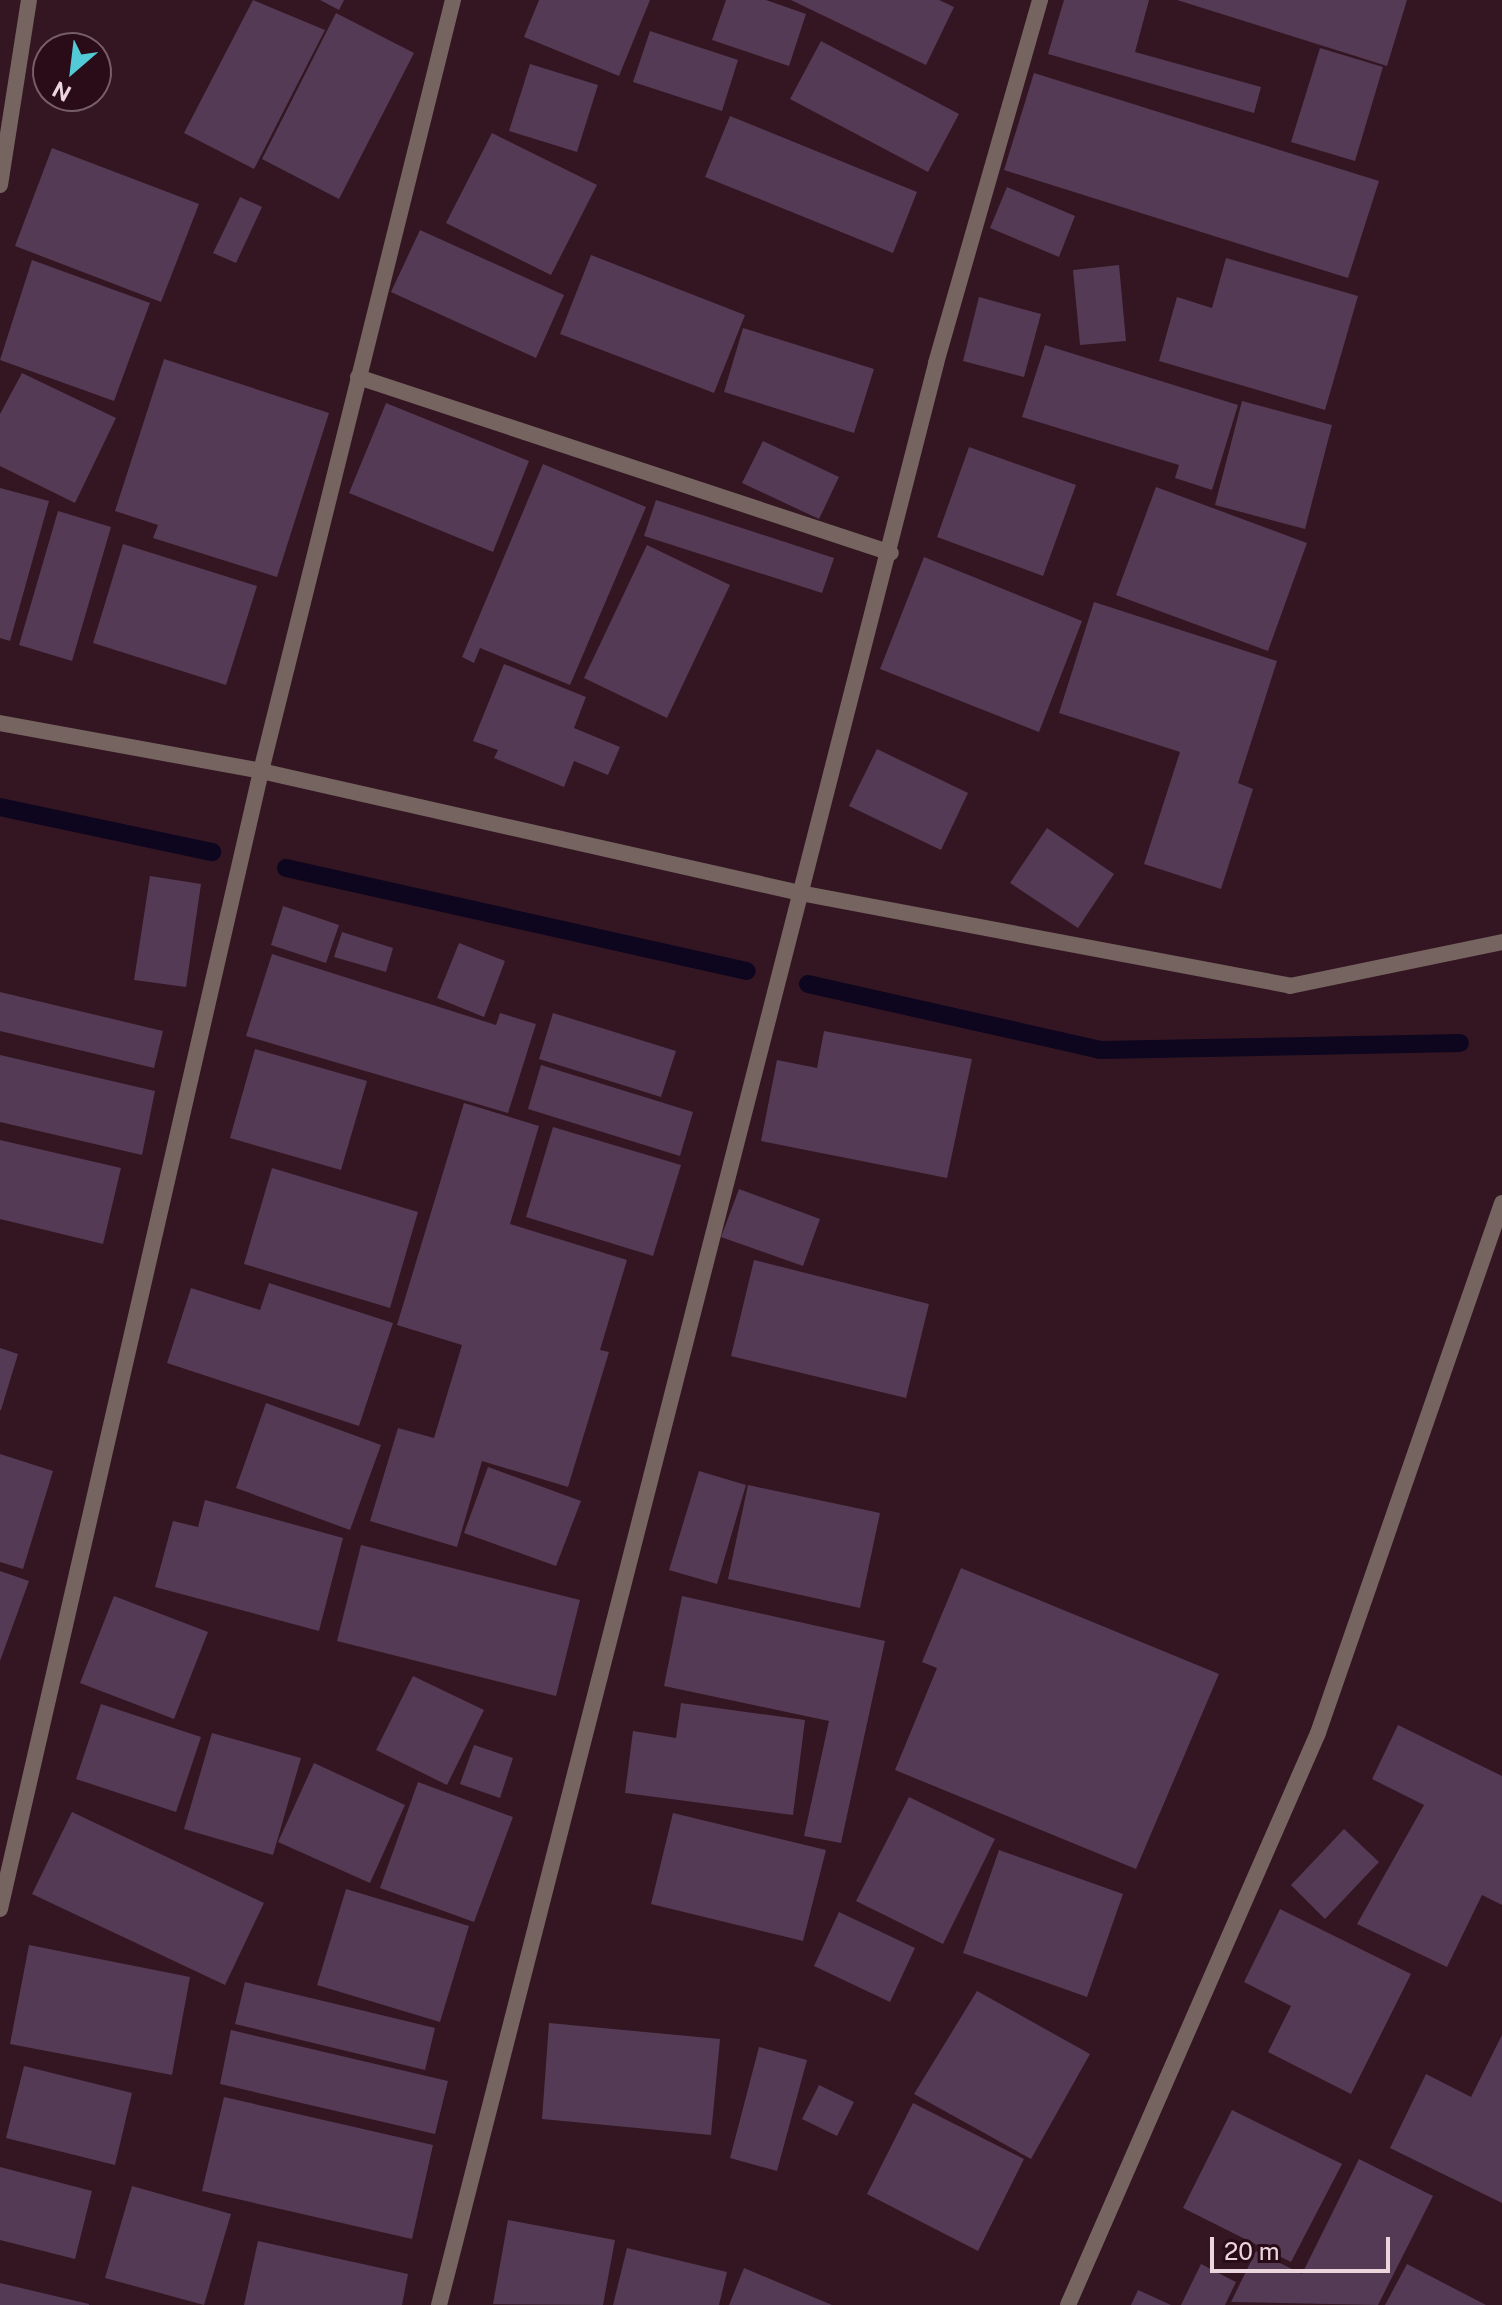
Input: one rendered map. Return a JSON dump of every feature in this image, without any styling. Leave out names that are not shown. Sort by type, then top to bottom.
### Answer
[{"type":"street","points":[[0,185],[29,0]]},
{"type":"street","points":[[0,1909],[261,771],[453,0]]},
{"type":"street","points":[[439,2305],[800,893],[891,553],[936,363],[1040,0]]},
{"type":"street","points":[[358,377],[891,553]]},
{"type":"street","points":[[0,723],[261,771],[800,893],[1290,986],[1502,942]]},
{"type":"street","points":[[1068,2305],[1318,1733],[1502,1203]]},
{"type":"building","points":[[253,0],[325,30],[254,169],[184,133]]},
{"type":"building","points":[[320,0],[344,0],[339,10]]},
{"type":"building","points":[[539,0],[650,0],[619,76],[524,37]]},
{"type":"building","points":[[726,0],[766,0],[806,14],[789,66],[712,40]]},
{"type":"building","points":[[791,0],[939,0],[954,7],[926,65]]},
{"type":"building","points":[[1064,0],[1149,0],[1135,52],[1261,87],[1254,113],[1048,54]]},
{"type":"building","points":[[1177,0],[1407,0],[1387,66]]},
{"type":"building","points":[[336,13],[414,53],[339,199],[262,159]]},
{"type":"building","points":[[650,31],[738,60],[722,111],[633,82]]},
{"type":"building","points":[[821,41],[959,114],[928,172],[790,99]]},
{"type":"building","points":[[1320,48],[1383,67],[1355,161],[1291,142]]},
{"type":"building","points":[[530,64],[598,85],[577,152],[509,131]]},
{"type":"building","points":[[1034,73],[1379,181],[1348,278],[1004,170]]},
{"type":"building","points":[[730,116],[917,192],[893,253],[705,177]]},
{"type":"building","points":[[492,133],[597,185],[551,275],[446,223]]},
{"type":"building","points":[[52,148],[199,204],[161,302],[15,246]]},
{"type":"building","points":[[1007,187],[1075,216],[1059,257],[990,228]]},
{"type":"building","points":[[240,197],[262,207],[236,263],[213,253]]},
{"type":"building","points":[[420,230],[564,295],[536,358],[391,292]]},
{"type":"building","points":[[591,255],[745,315],[714,393],[560,334]]},
{"type":"building","points":[[1226,258],[1358,296],[1325,410],[1159,361],[1177,297],[1212,308]]},
{"type":"building","points":[[32,260],[150,303],[114,401],[0,360]]},
{"type":"building","points":[[1119,265],[1126,341],[1080,345],[1073,270]]},
{"type":"building","points":[[979,297],[1041,314],[1024,377],[963,361]]},
{"type":"building","points":[[743,328],[874,369],[854,433],[724,392]]},
{"type":"building","points":[[1045,345],[1238,405],[1212,490],[1175,478],[1179,465],[1022,417]]},
{"type":"building","points":[[164,359],[329,413],[277,577],[153,538],[158,525],[115,511]]},
{"type":"building","points":[[22,373],[116,418],[75,503],[0,466],[0,414]]},
{"type":"building","points":[[1242,401],[1332,425],[1305,529],[1215,505]]},
{"type":"building","points":[[386,403],[529,461],[493,552],[349,493]]},
{"type":"building","points":[[763,441],[839,477],[819,519],[742,483]]},
{"type":"building","points":[[969,447],[1076,485],[1043,576],[937,537]]},
{"type":"building","points":[[543,464],[646,507],[570,685],[480,648],[474,663],[462,657]]},
{"type":"building","points":[[1156,487],[1307,543],[1268,651],[1116,595]]},
{"type":"building","points":[[0,488],[49,501],[10,641],[0,638]]},
{"type":"building","points":[[656,500],[834,558],[822,593],[644,536]]},
{"type":"building","points":[[58,511],[111,527],[72,661],[19,645]]},
{"type":"building","points":[[123,544],[257,586],[226,685],[93,643]]},
{"type":"building","points":[[647,545],[730,585],[667,718],[584,678]]},
{"type":"building","points":[[924,557],[1082,621],[1039,732],[880,669]]},
{"type":"building","points":[[1094,602],[1277,661],[1238,783],[1253,789],[1221,889],[1144,864],[1180,752],[1059,713]]},
{"type":"building","points":[[504,664],[586,697],[574,728],[620,747],[608,775],[574,761],[564,787],[494,758],[498,750],[473,741]]},
{"type":"building","points":[[877,749],[968,793],[941,850],[849,806]]},
{"type":"building","points":[[1047,828],[1114,874],[1078,928],[1010,883]]},
{"type":"building","points":[[150,876],[201,884],[186,987],[134,980]]},
{"type":"building","points":[[283,906],[339,925],[326,963],[271,945]]},
{"type":"building","points":[[342,932],[393,948],[386,972],[334,957]]},
{"type":"building","points":[[459,943],[505,961],[484,1017],[437,998]]},
{"type":"building","points":[[272,954],[496,1025],[500,1013],[536,1024],[508,1113],[246,1036]]},
{"type":"building","points":[[0,992],[163,1031],[154,1068],[0,1031]]},
{"type":"building","points":[[553,1013],[676,1051],[661,1097],[539,1059]]},
{"type":"building","points":[[824,1031],[972,1059],[947,1178],[761,1141],[777,1060],[817,1068]]},
{"type":"building","points":[[255,1049],[367,1081],[341,1170],[230,1138]]},
{"type":"building","points":[[0,1055],[155,1091],[142,1155],[0,1122]]},
{"type":"building","points":[[541,1065],[693,1112],[680,1156],[528,1109]]},
{"type":"building","points":[[464,1103],[539,1126],[510,1224],[627,1260],[600,1350],[609,1352],[568,1487],[482,1461],[457,1547],[370,1521],[398,1428],[434,1438],[462,1345],[397,1325]]},
{"type":"building","points":[[553,1127],[681,1165],[653,1256],[526,1217]]},
{"type":"building","points":[[0,1140],[121,1168],[103,1244],[0,1219]]},
{"type":"building","points":[[272,1168],[418,1212],[390,1308],[244,1264]]},
{"type":"building","points":[[739,1189],[820,1219],[803,1266],[721,1237]]},
{"type":"building","points":[[754,1260],[929,1304],[906,1398],[731,1356]]},
{"type":"building","points":[[269,1283],[393,1323],[359,1426],[167,1363],[191,1288],[260,1310]]},
{"type":"building","points":[[0,1348],[18,1354],[1,1410],[0,1410]]},
{"type":"building","points":[[266,1403],[381,1445],[350,1530],[236,1488]]},
{"type":"building","points":[[0,1454],[53,1471],[23,1569],[0,1562]]},
{"type":"building","points":[[488,1467],[581,1501],[556,1566],[464,1533]]},
{"type":"building","points":[[699,1471],[746,1485],[717,1584],[669,1570]]},
{"type":"building","points":[[748,1485],[880,1513],[860,1608],[728,1579]]},
{"type":"building","points":[[205,1500],[343,1538],[319,1631],[155,1587],[173,1521],[198,1527]]},
{"type":"building","points":[[361,1545],[580,1600],[556,1696],[337,1641]]},
{"type":"building","points":[[961,1568],[1219,1674],[1136,1869],[895,1770],[937,1668],[922,1662]]},
{"type":"building","points":[[0,1571],[29,1581],[0,1661]]},
{"type":"building","points":[[114,1596],[208,1632],[174,1719],[80,1683]]},
{"type":"building","points":[[682,1596],[885,1641],[841,1843],[804,1836],[829,1721],[664,1686]]},
{"type":"building","points":[[413,1676],[484,1710],[447,1785],[376,1750]]},
{"type":"building","points":[[681,1703],[805,1720],[793,1815],[625,1793],[633,1731],[676,1738]]},
{"type":"building","points":[[101,1704],[201,1737],[176,1812],[76,1779]]},
{"type":"building","points":[[1398,1725],[1502,1776],[1502,1905],[1482,1895],[1447,1967],[1357,1924],[1424,1805],[1372,1779]]},
{"type":"building","points":[[212,1733],[301,1758],[273,1855],[184,1829]]},
{"type":"building","points":[[474,1745],[513,1758],[500,1798],[460,1784]]},
{"type":"building","points":[[314,1763],[405,1805],[370,1883],[278,1842]]},
{"type":"building","points":[[418,1782],[513,1817],[474,1922],[380,1888]]},
{"type":"building","points":[[909,1797],[995,1839],[943,1944],[856,1901]]},
{"type":"building","points":[[72,1812],[264,1903],[225,1985],[32,1894]]},
{"type":"building","points":[[673,1813],[826,1850],[803,1941],[651,1904]]},
{"type":"building","points":[[1344,1829],[1379,1862],[1325,1919],[1291,1885]]},
{"type":"building","points":[[999,1850],[1123,1894],[1087,1997],[963,1953]]},
{"type":"building","points":[[346,1889],[469,1926],[440,2022],[317,1985]]},
{"type":"building","points":[[1280,1909],[1411,1974],[1351,2094],[1268,2052],[1291,2006],[1244,1982]]},
{"type":"building","points":[[839,1912],[915,1948],[890,2002],[814,1966]]},
{"type":"building","points":[[29,1945],[190,1977],[172,2075],[10,2044]]},
{"type":"building","points":[[245,1982],[435,2028],[425,2070],[235,2024]]},
{"type":"building","points":[[977,1991],[1090,2054],[1031,2159],[914,2094]]},
{"type":"building","points":[[549,2023],[720,2039],[711,2135],[542,2119]]},
{"type":"building","points":[[231,2030],[448,2081],[435,2134],[220,2084]]},
{"type":"building","points":[[1502,2035],[1502,2203],[1390,2148],[1426,2074],[1471,2097]]},
{"type":"building","points":[[759,2047],[807,2060],[777,2171],[730,2158]]},
{"type":"building","points":[[24,2066],[132,2093],[115,2165],[6,2138]]},
{"type":"building","points":[[819,2085],[854,2102],[837,2136],[802,2119]]},
{"type":"building","points":[[224,2097],[433,2145],[412,2239],[202,2191]]},
{"type":"building","points":[[913,2103],[1024,2159],[978,2251],[867,2194]]},
{"type":"building","points":[[1232,2110],[1342,2164],[1291,2262],[1183,2208]]},
{"type":"building","points":[[1359,2159],[1433,2196],[1378,2305],[1231,2302],[1256,2251],[1302,2274]]},
{"type":"building","points":[[0,2167],[92,2191],[75,2259],[0,2240]]},
{"type":"building","points":[[132,2186],[231,2214],[204,2305],[105,2278]]},
{"type":"building","points":[[508,2220],[615,2240],[603,2305],[493,2304]]},
{"type":"building","points":[[258,2241],[408,2274],[402,2305],[244,2305]]},
{"type":"building","points":[[627,2248],[727,2272],[719,2305],[613,2305]]},
{"type":"building","points":[[1201,2264],[1236,2282],[1225,2305],[1181,2305]]},
{"type":"building","points":[[1407,2264],[1486,2305],[1385,2305]]},
{"type":"building","points":[[744,2268],[832,2305],[729,2305]]},
{"type":"building","points":[[0,2283],[89,2304],[89,2305],[0,2305]]},
{"type":"building","points":[[1138,2290],[1171,2305],[1131,2305]]},
{"type":"waterway","points":[[0,807],[212,852]]},
{"type":"waterway","points":[[286,868],[747,971]]},
{"type":"waterway","points":[[808,984],[1100,1050],[1460,1043]]}]
